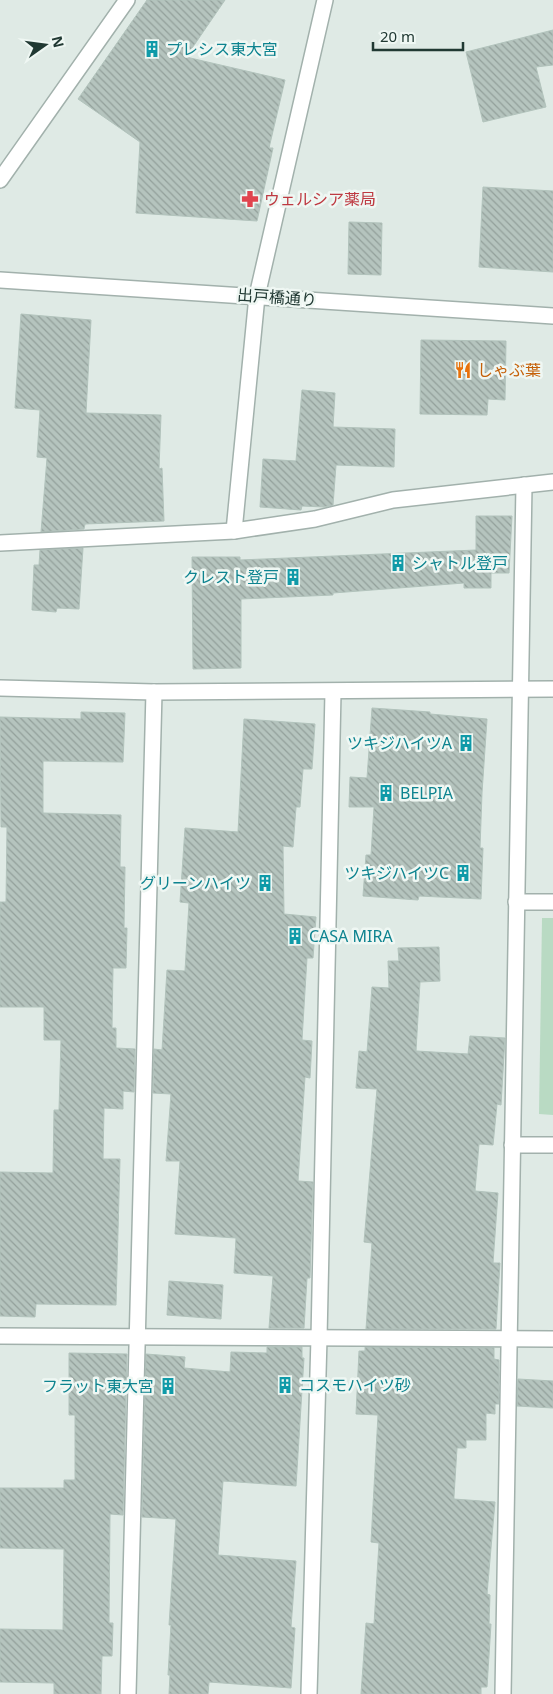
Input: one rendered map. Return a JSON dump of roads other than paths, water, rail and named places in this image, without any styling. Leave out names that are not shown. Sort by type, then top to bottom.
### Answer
[{"type":"street","points":[[0,180],[127,0]]},
{"type":"street","points":[[234,531],[257,296],[325,0]]},
{"type":"street","name":"出戸橋通り","points":[[0,280],[553,316]]},
{"type":"street","points":[[0,543],[234,531],[315,519],[393,500],[553,482]]},
{"type":"street","points":[[503,1694],[524,485]]},
{"type":"street","points":[[0,688],[154,692],[553,689]]},
{"type":"street","points":[[128,1694],[154,692]]},
{"type":"street","points":[[308,1694],[319,1338],[333,692]]},
{"type":"street","points":[[516,902],[553,902]]},
{"type":"street","points":[[512,1145],[553,1145]]},
{"type":"street","points":[[0,1336],[553,1339]]},
{"type":"place","name":"プレシス東大宮","points":[[152,49]]},
{"type":"place","name":"ウェルシア薬局","points":[[250,199]]},
{"type":"place","name":"しゃぶ葉","points":[[463,370]]},
{"type":"place","name":"シャトル登戸","points":[[398,563]]},
{"type":"place","name":"クレスト登戸","points":[[293,577]]},
{"type":"place","name":"ツキジハイツA","points":[[466,743]]},
{"type":"place","name":"BELPIA","points":[[386,793]]},
{"type":"place","name":"ツキジハイツC","points":[[463,873]]},
{"type":"place","name":"グリーンハイツ","points":[[265,883]]},
{"type":"place","name":"CASA MIRA","points":[[295,936]]},
{"type":"place","name":"コスモハイツ砂","points":[[285,1385]]},
{"type":"place","name":"フラット東大宮","points":[[168,1386]]}]
